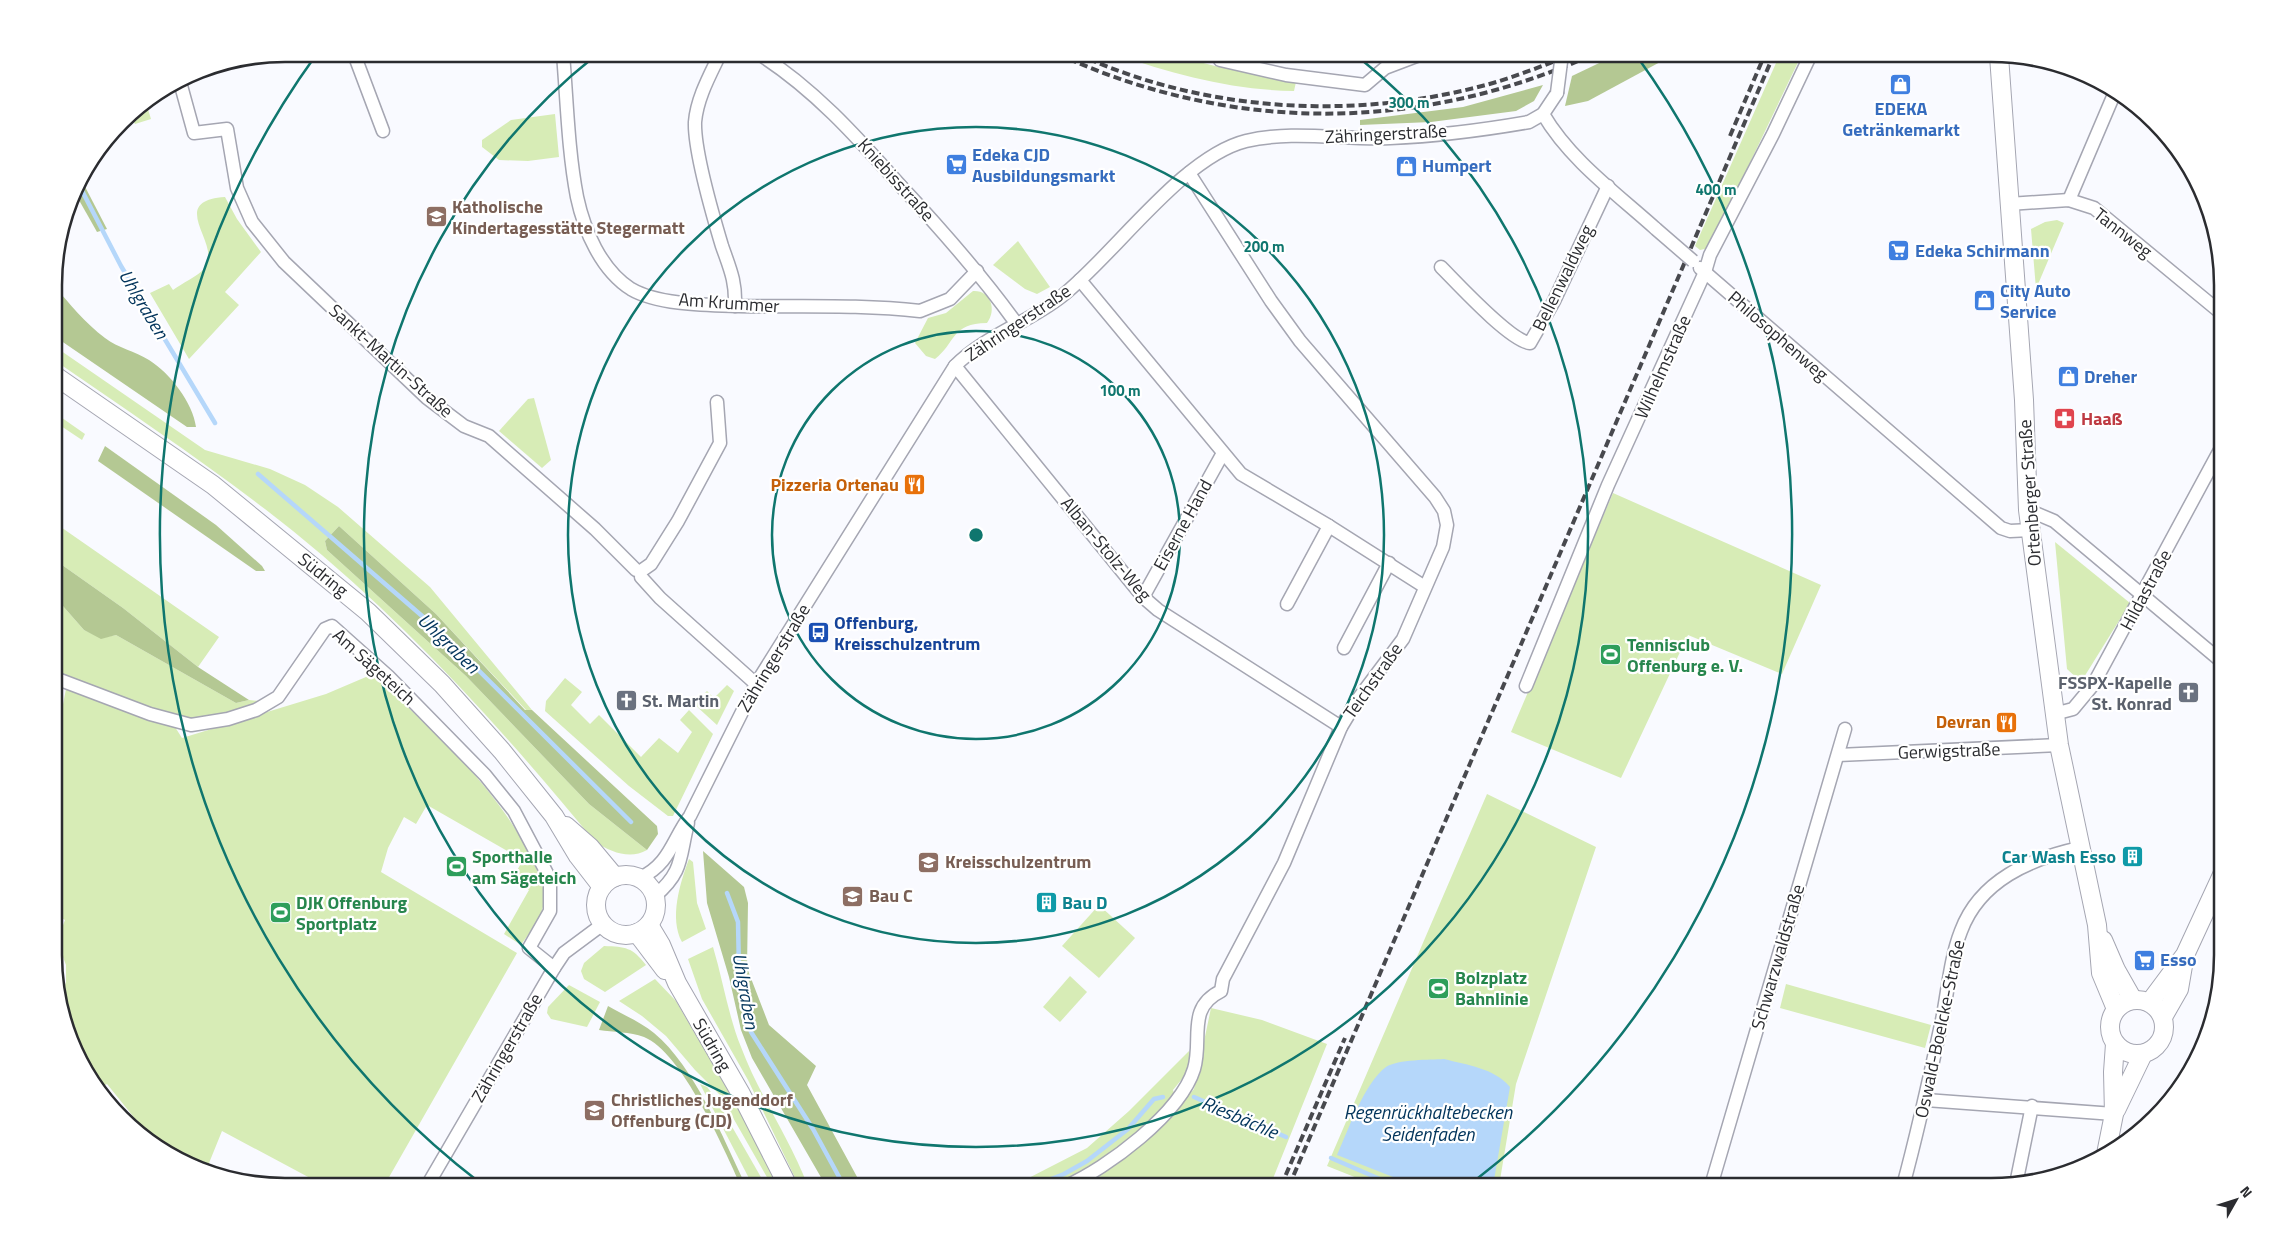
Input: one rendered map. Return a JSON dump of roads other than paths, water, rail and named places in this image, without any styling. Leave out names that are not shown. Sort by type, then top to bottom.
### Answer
[{"type":"street","points":[[357,62],[383,131]]},
{"type":"street","name":"Am Krummer","points":[[565,62],[577,197],[588,231],[598,253],[615,275],[632,289],[653,297],[698,305],[920,311],[950,299],[977,271]]},
{"type":"street","points":[[716,62],[707,81],[695,123],[706,184],[736,286],[735,306]]},
{"type":"street","name":"Kniebisstraße","points":[[770,62],[806,87],[841,121],[977,271],[1016,323]]},
{"type":"street","points":[[1229,62],[1286,75],[1365,85],[1385,68],[1401,62]]},
{"type":"street","points":[[1543,114],[1557,93],[1561,62]]},
{"type":"street","name":"Wilhelmstraße","points":[[1526,686],[1608,485],[1705,272],[1710,255],[1808,62]]},
{"type":"street","name":"Ortenberger Straße","points":[[1999,63],[2008,204],[2024,400],[2028,510],[2059,745],[2079,848],[2097,925],[2101,973],[2116,1009]]},
{"type":"street","name":"Sankt-Martin-Straße","points":[[182,88],[194,133],[226,129],[237,188],[252,222],[284,262],[427,398],[464,426],[489,436],[595,529],[640,573],[660,598],[756,684]]},
{"type":"street","points":[[2069,200],[2112,99]]},
{"type":"street","name":"Philosophenweg","points":[[1543,114],[1554,132],[1568,149],[1608,186],[2001,528],[2010,531],[2031,530]]},
{"type":"street","name":"Zähringerstraße","points":[[640,878],[652,873],[667,857],[677,833],[690,816],[756,684],[955,366],[970,351],[1016,323],[1044,309],[1080,280],[1189,172],[1218,153],[1244,142],[1269,137],[1391,138],[1519,124],[1529,122],[1543,114]]},
{"type":"street","name":"Teichstraße","points":[[1084,1178],[1134,1143],[1177,1100],[1194,1069],[1199,1015],[1204,1002],[1221,991],[1223,979],[1284,863],[1341,727],[1358,699],[1403,639],[1443,547],[1447,525],[1444,511],[1435,497],[1300,341],[1271,301],[1189,172]]},
{"type":"street","name":"Bellenwaldweg","points":[[1441,267],[1510,334],[1524,343],[1530,343],[1554,301],[1608,186]]},
{"type":"street","name":"Tannweg","points":[[2008,204],[2069,200],[2094,208],[2214,307]]},
{"type":"street","points":[[1080,280],[1241,474],[1329,526],[1425,587]]},
{"type":"street","name":"Alban-Stolz-Weg","points":[[955,366],[1143,597],[1158,610],[1341,727]]},
{"type":"street","name":"Südring","points":[[62,381],[213,485],[368,612],[442,684],[502,750],[554,816],[590,847],[608,882]]},
{"type":"street","points":[[640,573],[651,564],[678,521],[720,443],[717,402]]},
{"type":"street","name":"Eiserne Hand","points":[[1143,597],[1223,454]]},
{"type":"street","name":"Hildastraße","points":[[2054,714],[2073,709],[2084,698],[2142,597],[2214,461]]},
{"type":"street","points":[[2028,510],[2054,521],[2142,597],[2214,655]]},
{"type":"street","points":[[1287,604],[1329,526]]},
{"type":"street","points":[[1344,648],[1389,564]]},
{"type":"street","name":"Am Sägeteich","points":[[62,681],[150,714],[191,725],[228,719],[256,710],[278,697],[325,629],[332,626],[388,676],[485,776],[514,811],[550,879],[550,911],[529,948],[554,968]]},
{"type":"street","name":"Schwarzwaldstraße","points":[[1713,1178],[1845,729]]},
{"type":"street","name":"Gerwigstraße","points":[[1838,755],[2059,745]]},
{"type":"street","name":"Zähringerstraße","points":[[655,896],[671,882],[678,871],[690,816]]},
{"type":"street","name":"Oswald-Boelcke-Straße","points":[[1905,1178],[1926,1100],[1956,947],[1968,916],[1991,888],[2006,874],[2050,854],[2079,848]]},
{"type":"street","points":[[631,875],[640,878],[648,884],[655,896],[656,911],[643,929],[620,934],[603,924],[596,903],[608,882],[631,875]]},
{"type":"street","points":[[2163,1017],[2179,989],[2185,955],[2214,889]]},
{"type":"street","points":[[2208,901],[2214,906]]},
{"type":"street","name":"Zähringerstraße","points":[[432,1178],[554,968],[564,954],[603,924]]},
{"type":"street","name":"Ortenberger Straße","points":[[2097,925],[2116,970],[2141,1001]]},
{"type":"street","name":"Südring","points":[[643,929],[660,945],[677,983],[741,1094],[784,1178]]},
{"type":"street","points":[[2108,1144],[2114,1114],[2113,1072],[2116,1044],[2109,1027],[2116,1009],[2141,1001],[2185,955]]},
{"type":"street","points":[[2116,1044],[2128,1053],[2143,1054],[2150,1052],[2161,1041],[2165,1026],[2163,1017],[2141,1001]]},
{"type":"street","points":[[2114,1114],[2143,1054]]},
{"type":"street","points":[[1926,1100],[2032,1106],[2114,1114]]},
{"type":"street","points":[[2018,1176],[2032,1106]]},
{"type":"water","name":"Regenrückhaltebecken Seidenfaden","points":[[1444,1059],[1471,1065],[1496,1075],[1510,1087],[1494,1178],[1396,1178],[1337,1155],[1364,1096],[1378,1074],[1391,1064]]},
{"type":"waterway","name":"Uhlgraben","points":[[83,192],[121,266],[215,423]]},
{"type":"waterway","name":"Uhlgraben","points":[[258,474],[436,628],[631,822]]},
{"type":"waterway","name":"Uhlgraben","points":[[727,893],[738,922],[739,970],[751,1032],[813,1129],[840,1178]]},
{"type":"waterway","name":"Riesbächle","points":[[1054,1178],[1087,1161],[1128,1129],[1154,1099],[1163,1097]]},
{"type":"waterway","name":"Riesbächle","points":[[1194,1097],[1286,1137]]},
{"type":"waterway","name":"Riesbächle","points":[[1331,1158],[1377,1178]]},
{"type":"railway","points":[[1078,62],[1124,80],[1191,99],[1258,110],[1326,114],[1394,110],[1461,99],[1528,80],[1574,62]]},
{"type":"railway","points":[[1098,62],[1127,74],[1177,89],[1230,99],[1282,105],[1336,106],[1389,103],[1442,95],[1493,83],[1553,62]]},
{"type":"railway","points":[[1730,136],[1762,62]]},
{"type":"railway","points":[[1292,1178],[1771,62]]},
{"type":"railway","points":[[1284,1178],[1345,1038]]},
{"type":"place","name":"EDEKA Getränkemarkt","points":[[1901,84]]},
{"type":"place","name":"Edeka CJD Ausbildungsmarkt","points":[[956,165]]},
{"type":"place","name":"Humpert","points":[[1406,166]]},
{"type":"place","name":"Katholische Kindertagesstätte Stegermatt","points":[[436,217]]},
{"type":"place","name":"Edeka Schirmann","points":[[1899,251]]},
{"type":"place","name":"City Auto Service","points":[[1984,301]]},
{"type":"place","name":"Dreher","points":[[2068,377]]},
{"type":"place","name":"Haaß","points":[[2065,419]]},
{"type":"place","name":"Pizzeria Ortenau","points":[[915,485]]},
{"type":"place","name":"Offenburg, Kreisschulzentrum","points":[[818,633]]},
{"type":"place","name":"Tennisclub Offenburg e. V.","points":[[1611,655]]},
{"type":"place","name":"FSSPX-Kapelle St. Konrad","points":[[2188,693]]},
{"type":"place","name":"St. Martin","points":[[626,701]]},
{"type":"place","name":"Devran","points":[[2007,722]]},
{"type":"place","name":"Car Wash Esso","points":[[2132,857]]},
{"type":"place","name":"Kreisschulzentrum","points":[[929,862]]},
{"type":"place","name":"Sporthalle am Sägeteich","points":[[456,867]]},
{"type":"place","name":"Bau C","points":[[853,896]]},
{"type":"place","name":"Bau D","points":[[1046,903]]},
{"type":"place","name":"DJK Offenburg Sportplatz","points":[[280,913]]},
{"type":"place","name":"Esso","points":[[2144,960]]},
{"type":"place","name":"Bolzplatz Bahnlinie","points":[[1439,988]]},
{"type":"place","name":"Christliches Jugenddorf Offenburg (CJD)","points":[[595,1110]]}]
